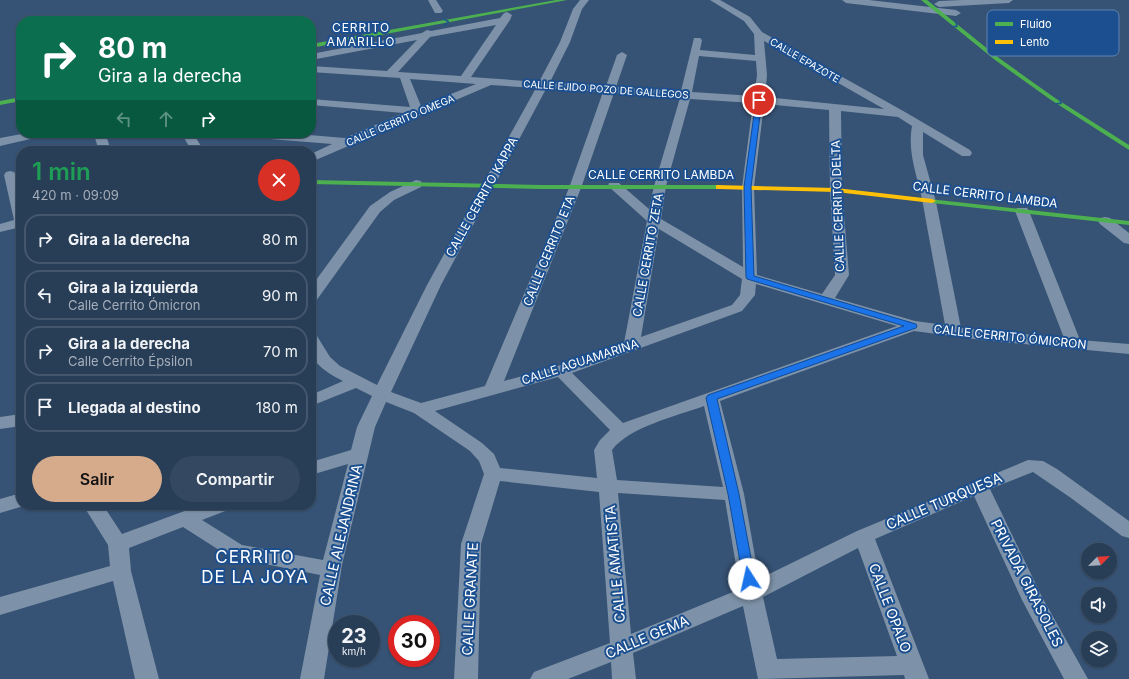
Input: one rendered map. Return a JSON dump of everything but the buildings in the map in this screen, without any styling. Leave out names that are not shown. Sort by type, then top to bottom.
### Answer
[{"type":"street","points":[[432,0],[438,11]]},
{"type":"street","points":[[316,56],[510,10],[564,0]]},
{"type":"street","name":"CALLE CERRITO KAPPA","points":[[381,394],[434,285],[543,85],[565,42],[578,9],[585,0]]},
{"type":"street","name":"CALLE EPAZOTE","points":[[714,0],[747,19],[759,34],[901,114],[966,154]]},
{"type":"street","points":[[846,0],[956,13]]},
{"type":"street","points":[[927,1],[1009,0]]},
{"type":"street","points":[[927,1],[987,50]]},
{"type":"street","points":[[942,2],[965,20]]},
{"type":"street","points":[[464,80],[510,10]]},
{"type":"street","points":[[316,45],[504,20]]},
{"type":"street","points":[[390,74],[427,30]]},
{"type":"street","points":[[750,277],[748,187],[762,75],[759,34]]},
{"type":"street","name":"CALLE CERRITO ZETA","points":[[631,347],[660,186],[686,95],[697,40]]},
{"type":"street","points":[[695,53],[761,58]]},
{"type":"street","name":"CALLE CERRITO ETA","points":[[493,388],[575,188],[622,55]]},
{"type":"street","points":[[994,56],[1012,70],[1098,129],[1129,148]]},
{"type":"street","name":"CALLE EJIDO POZO DE GALLEGOS","points":[[316,69],[759,100],[901,114]]},
{"type":"street","points":[[316,102],[417,111],[404,76]]},
{"type":"street","name":"CALLE CERRITO OMEGA","points":[[316,156],[417,111],[490,82]]},
{"type":"street","points":[[0,102],[16,100]]},
{"type":"street","name":"CALLE CERRITO DELTA","points":[[826,299],[842,275],[836,190],[835,108]]},
{"type":"street","points":[[918,125],[916,132],[919,172],[928,200],[954,331]]},
{"type":"street","points":[[0,142],[20,138]]},
{"type":"street","points":[[302,138],[347,142]]},
{"type":"street","points":[[10,175],[16,201]]},
{"type":"street","name":"CALLE CERRITO LAMBDA","points":[[316,182],[575,188],[660,186],[836,190],[1129,223]]},
{"type":"street","points":[[316,291],[375,209],[384,200],[416,184]]},
{"type":"street","name":"CALLE CERRITO ÓMICRON","points":[[614,186],[654,220],[707,254],[750,277],[913,326],[1129,349]]},
{"type":"street","points":[[1022,211],[1074,344]]},
{"type":"street","points":[[1105,221],[1128,242]]},
{"type":"street","points":[[0,228],[16,224]]},
{"type":"street","name":"CALLE AGUAMARINA","points":[[420,410],[493,388],[561,371],[737,308],[747,295],[750,277]]},
{"type":"street","points":[[561,371],[621,431],[913,326]]},
{"type":"street","points":[[316,347],[324,360],[334,370],[381,394],[420,410],[476,447],[487,458],[493,474],[608,486],[734,494]]},
{"type":"street","points":[[316,399],[356,382]]},
{"type":"street","name":"CALLE ALEJANDRINA","points":[[312,679],[331,569],[366,426],[381,394]]},
{"type":"street","points":[[711,398],[734,494],[752,593],[769,674],[914,672]]},
{"type":"street","points":[[0,423],[16,421]]},
{"type":"street","name":"CALLE AMATISTA","points":[[621,431],[610,439],[603,450],[608,486],[624,679]]},
{"type":"street","points":[[316,467],[359,454]]},
{"type":"street","name":"CALLE TURQUESA","points":[[752,593],[864,536],[1020,468],[1028,466],[1036,466],[1078,493],[1129,531]]},
{"type":"street","name":"CALLE GRANATE","points":[[466,679],[471,544],[493,474]]},
{"type":"street","name":"PRIVADA GIRASOLES","points":[[979,487],[1033,600],[1076,679]]},
{"type":"street","points":[[0,506],[16,501]]},
{"type":"street","points":[[96,510],[118,544],[121,571],[142,677]]},
{"type":"street","points":[[118,544],[208,510]]},
{"type":"street","points":[[186,519],[237,552],[331,569]]},
{"type":"street","name":"CALLE OPALO","points":[[864,536],[914,672]]},
{"type":"street","points":[[0,606],[121,571]]},
{"type":"street","name":"CALLE GEMA","points":[[542,679],[622,648],[752,593]]},
{"type":"traffic: fast","points":[[316,45],[564,0]]},
{"type":"traffic: fast","points":[[924,0],[987,51]]},
{"type":"traffic: fast","points":[[993,56],[1053,99],[1129,148]]},
{"type":"traffic: fast","points":[[0,103],[16,100]]},
{"type":"traffic: fast","points":[[316,182],[541,187],[719,187]]},
{"type":"traffic: fast","points":[[932,201],[1129,223]]},
{"type":"traffic: slow","points":[[719,187],[836,190],[932,201]]},
{"type":"district","name":"CERRITO AMARILLO","points":[[361,35]]},
{"type":"district","name":"CERRITO DE LA JOYA","points":[[255,567]]},
{"type":"route","points":[[749,579],[734,494],[711,398],[913,326],[750,277],[748,187],[759,100]]}]
